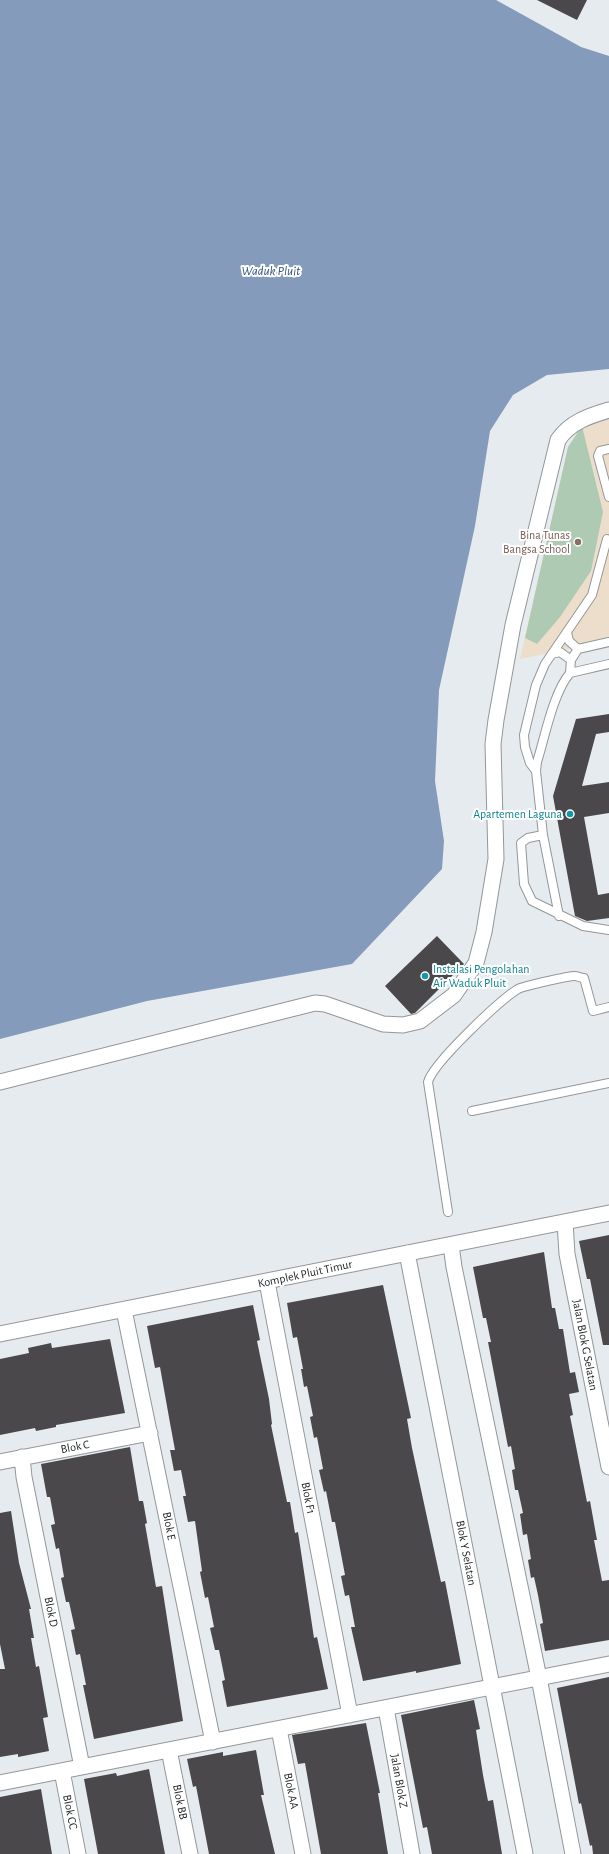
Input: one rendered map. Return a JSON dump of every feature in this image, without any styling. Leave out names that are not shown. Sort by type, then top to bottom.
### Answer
[{"type":"street","points":[[0,1082],[315,1003],[325,1004],[383,1024],[403,1025],[420,1021],[454,995],[476,963],[484,932],[496,859],[493,744],[496,720],[513,625],[558,440],[563,432],[573,424],[609,410]]},
{"type":"street","name":"Komplek Pluit Timur","points":[[0,1334],[609,1213]]},
{"type":"street","name":"Jalan Blok G Selatan","points":[[565,1222],[567,1254],[609,1467]]},
{"type":"street","points":[[451,1245],[454,1267],[539,1678],[573,1854]]},
{"type":"street","name":"Blok Y Selatan","points":[[407,1253],[525,1854]]},
{"type":"street","name":"Blok F1","points":[[267,1282],[350,1715]]},
{"type":"street","name":"Blok E","points":[[124,1310],[213,1742]]},
{"type":"street","name":"Blok C","points":[[0,1462],[150,1433]]},
{"type":"street","name":"Blok D","points":[[22,1457],[26,1484],[82,1767]]},
{"type":"street","points":[[0,1783],[609,1664]]},
{"type":"street","name":"Jalan Blok Z","points":[[386,1708],[412,1854]]},
{"type":"street","name":"Blok AA","points":[[279,1728],[302,1854]]},
{"type":"street","name":"Blok BB","points":[[170,1750],[190,1854]]},
{"type":"street","name":"Blok CC","points":[[62,1771],[78,1854]]},
{"type":"lane","points":[[609,449],[600,451],[598,456],[606,473],[609,497]]},
{"type":"lane","points":[[536,771],[530,762],[525,747],[524,735],[536,685],[545,664],[592,595],[607,539]]},
{"type":"lane","points":[[567,632],[569,641],[578,649]]},
{"type":"lane","points":[[559,916],[543,834],[536,771],[558,695],[562,684],[570,674],[571,660],[578,649],[609,642]]},
{"type":"lane","points":[[552,654],[560,652],[571,660]]},
{"type":"lane","points":[[570,674],[609,664]]},
{"type":"lane","points":[[543,834],[528,838],[521,843],[524,884],[532,901],[559,916],[588,928],[609,930]]},
{"type":"lane","points":[[448,1212],[428,1082],[431,1074],[458,1042],[519,988],[574,976],[584,978],[593,1011],[609,1008]]},
{"type":"lane","points":[[472,1112],[609,1083]]},
{"type":"shaded area","name":"Bina Tunas Bangsa School","points":[[609,419],[609,641],[520,659],[568,447],[582,426]]},
{"type":"green space","points":[[582,426],[603,512],[591,571],[560,617],[537,644],[525,638],[568,447]]},
{"type":"water","name":"Waduk Pluit","points":[[0,0],[496,0],[581,47],[609,56],[609,369],[547,375],[513,395],[490,431],[475,526],[439,690],[435,781],[444,841],[442,869],[352,964],[147,1001],[0,1039]]},
{"type":"building","points":[[537,0],[587,0],[577,20]]},
{"type":"building","name":"Apartemen Laguna","points":[[609,714],[609,732],[596,734],[582,786],[609,782],[609,813],[584,817],[598,895],[609,893],[609,918],[587,921],[575,916],[553,796],[576,719]]},
{"type":"building","name":"Instalasi Pengolahan Air Waduk Pluit","points":[[437,936],[464,964],[415,1013],[411,1014],[385,986]]},
{"type":"building","points":[[609,1235],[609,1345],[603,1345],[590,1279],[587,1279],[579,1241]]},
{"type":"building","points":[[544,1252],[552,1308],[555,1308],[559,1329],[563,1329],[570,1373],[575,1372],[579,1392],[569,1394],[573,1415],[570,1416],[587,1502],[590,1501],[597,1540],[594,1540],[602,1581],[609,1580],[609,1640],[545,1651],[540,1624],[543,1623],[538,1595],[534,1577],[531,1578],[528,1560],[531,1559],[527,1534],[523,1535],[520,1514],[523,1513],[518,1490],[515,1490],[512,1470],[515,1469],[511,1446],[508,1447],[488,1342],[491,1342],[486,1318],[483,1318],[473,1267]]},
{"type":"building","points":[[383,1285],[411,1418],[407,1419],[412,1448],[441,1582],[445,1581],[461,1664],[363,1681],[351,1627],[355,1627],[349,1595],[345,1596],[341,1576],[345,1575],[335,1522],[332,1522],[326,1491],[324,1492],[319,1470],[323,1469],[317,1437],[314,1438],[310,1417],[313,1416],[307,1386],[304,1387],[301,1369],[303,1369],[297,1337],[293,1338],[287,1303]]},
{"type":"building","points":[[253,1305],[260,1340],[257,1341],[269,1399],[271,1425],[287,1502],[290,1502],[295,1533],[298,1532],[314,1638],[317,1637],[328,1689],[227,1707],[222,1681],[225,1680],[219,1650],[215,1650],[210,1628],[214,1627],[208,1597],[205,1598],[200,1572],[202,1571],[195,1521],[188,1522],[183,1496],[186,1496],[181,1470],[174,1471],[170,1450],[175,1450],[160,1367],[155,1368],[147,1326]]},
{"type":"building","points":[[110,1339],[125,1413],[56,1425],[56,1427],[36,1431],[35,1428],[0,1435],[0,1359],[29,1353],[28,1348],[51,1343],[52,1348]]},
{"type":"building","points":[[130,1447],[139,1501],[143,1501],[147,1523],[145,1524],[156,1587],[162,1586],[183,1721],[94,1739],[83,1685],[86,1685],[80,1654],[76,1655],[71,1630],[75,1629],[69,1602],[66,1602],[61,1578],[64,1577],[59,1548],[56,1549],[51,1525],[55,1524],[50,1497],[47,1497],[41,1464]]},
{"type":"building","points":[[11,1511],[19,1563],[31,1609],[29,1609],[34,1638],[31,1638],[36,1667],[39,1666],[48,1717],[43,1718],[49,1751],[18,1757],[18,1754],[0,1757],[0,1669],[5,1669],[0,1644],[0,1513]]},
{"type":"building","points":[[609,1677],[609,1854],[593,1854],[581,1803],[579,1804],[557,1688]]},
{"type":"building","points":[[474,1700],[480,1729],[476,1730],[483,1775],[488,1801],[493,1800],[502,1854],[432,1854],[427,1827],[423,1828],[401,1715]]},
{"type":"building","points":[[366,1723],[380,1793],[378,1793],[388,1854],[321,1854],[305,1763],[298,1764],[292,1735]]},
{"type":"building","points":[[256,1750],[264,1795],[261,1795],[275,1854],[209,1854],[196,1786],[193,1787],[187,1759],[223,1752],[223,1756]]},
{"type":"building","points":[[149,1769],[165,1854],[98,1854],[84,1779],[116,1773],[117,1776]]},
{"type":"building","points":[[41,1789],[52,1854],[0,1854],[0,1797]]},
{"type":"place","name":"Bina Tunas Bangsa School","points":[[578,542]]},
{"type":"place","name":"Apartemen Laguna","points":[[570,814]]},
{"type":"place","name":"Instalasi Pengolahan Air Waduk Pluit","points":[[425,976]]}]
